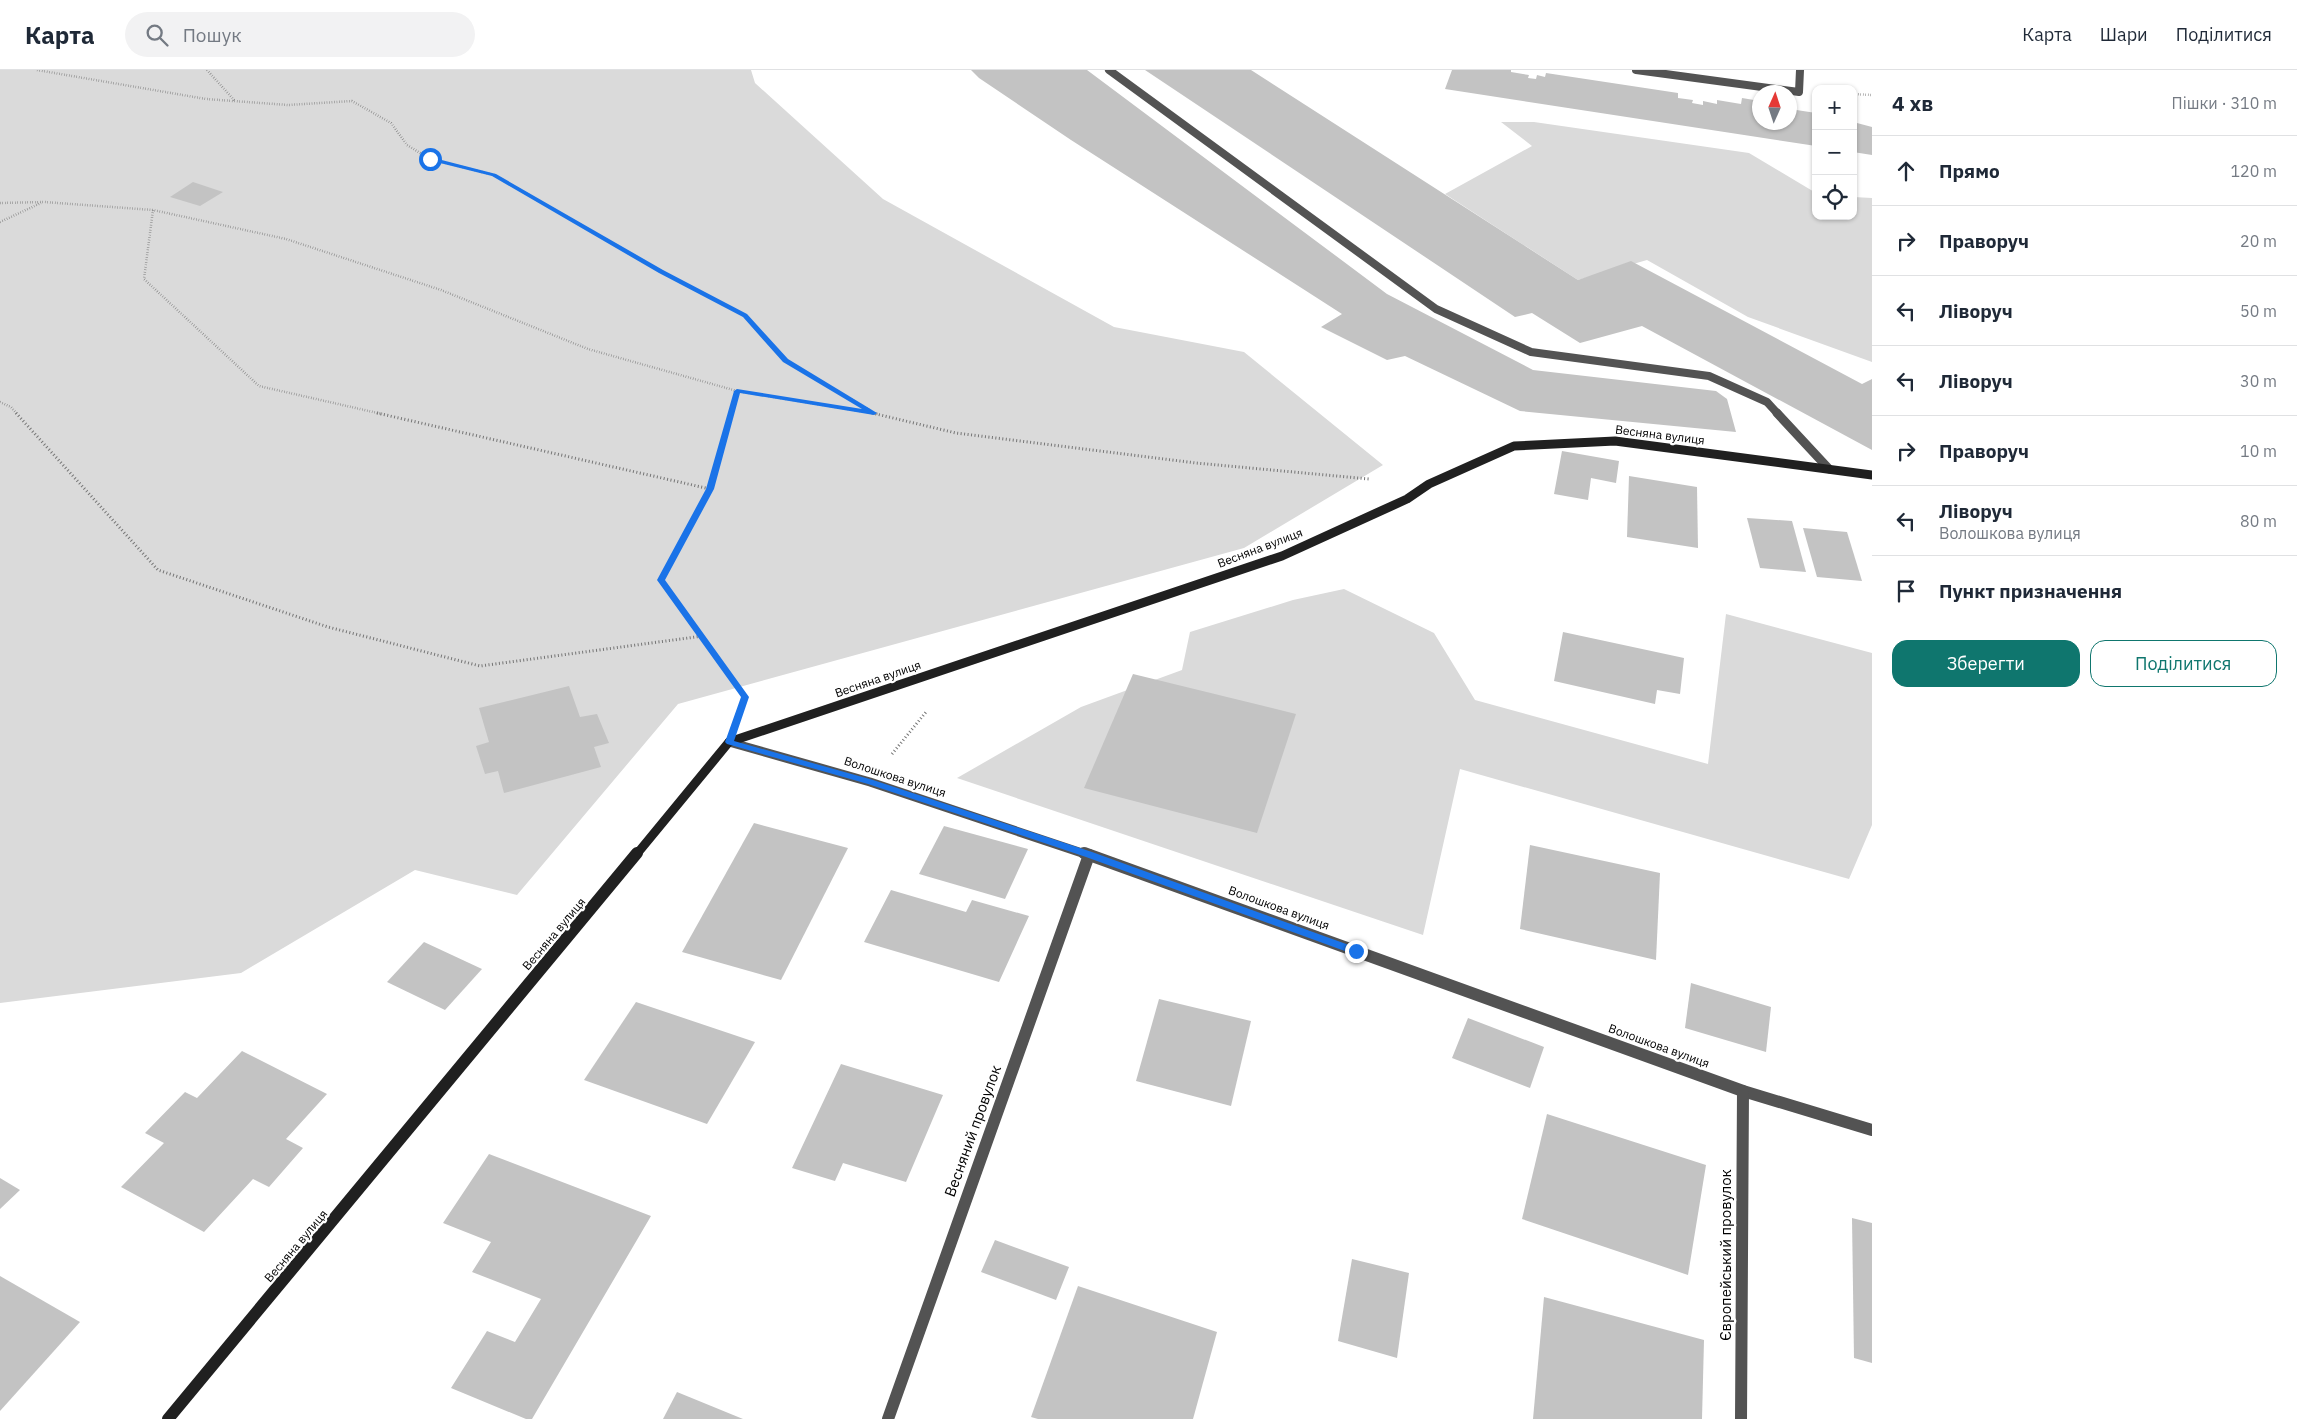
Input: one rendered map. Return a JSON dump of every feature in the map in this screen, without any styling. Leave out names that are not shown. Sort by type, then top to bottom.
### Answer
[{"type":"street","points":[[1109,70],[1436,309],[1531,352],[1710,376],[1767,402],[1828,469]]},
{"type":"street","points":[[1636,70],[1799,92],[1800,70]]},
{"type":"street","name":"Весняна вулиця","points":[[168,1419],[729,742],[1282,556],[1407,499],[1429,484],[1514,446],[1614,441],[1872,475]]},
{"type":"street","name":"Волошкова вулиця","points":[[729,742],[870,782],[1089,855],[1743,1091],[1872,1130]]},
{"type":"street","name":"Весняний провулок","points":[[888,1419],[1089,855]]},
{"type":"street","name":"Європейський провулок","points":[[1741,1419],[1743,1091]]},
{"type":"path","points":[[37,70],[187,96],[236,101],[288,105],[352,101],[392,123],[407,145],[430,159],[494,175],[661,272],[745,316],[785,360],[874,413]]},
{"type":"path","points":[[207,70],[236,101]]},
{"type":"path","points":[[1857,94],[1872,95]]},
{"type":"path","points":[[0,203],[44,202],[153,210],[286,239],[441,290],[588,349],[737,391],[874,413],[956,433],[1196,463],[1370,479]]},
{"type":"path","points":[[0,222],[44,202]]},
{"type":"path","points":[[153,210],[144,279],[259,386],[710,489]]},
{"type":"path","points":[[729,742],[745,697],[661,580],[710,489],[737,391]]},
{"type":"path","points":[[0,402],[11,407],[158,570],[328,627],[480,666],[703,636]]},
{"type":"shaded area","points":[[0,70],[751,70],[755,83],[883,199],[1114,327],[1244,352],[1383,465],[1244,548],[678,704],[517,895],[415,870],[241,973],[0,1003]]},
{"type":"shaded area","points":[[1501,122],[1534,122],[1749,153],[1812,191],[1812,220],[1857,220],[1857,197],[1872,198],[1872,362],[1748,317],[1647,260],[1578,280],[1445,194],[1532,146]]},
{"type":"shaded area","points":[[1344,589],[1434,633],[1475,700],[1708,764],[1726,614],[1872,653],[1872,825],[1849,879],[1460,769],[1423,935],[957,778],[1081,707],[1182,670],[1190,632],[1293,600]]},
{"type":"building","points":[[971,70],[1087,70],[1387,294],[1533,370],[1716,391],[1727,399],[1736,432],[1520,411],[1405,356],[1387,360],[1321,327],[1342,314],[1071,140],[979,78]]},
{"type":"building","points":[[1145,70],[1251,70],[1578,280],[1631,261],[1862,384],[1872,379],[1872,450],[1642,326],[1580,343],[1532,313],[1515,317]]},
{"type":"building","points":[[1452,70],[1511,70],[1511,72],[1529,75],[1528,78],[1536,79],[1537,75],[1545,77],[1546,73],[1678,93],[1678,98],[1693,100],[1692,103],[1703,105],[1703,101],[1717,104],[1717,100],[1741,104],[1742,98],[1752,100],[1752,130],[1797,130],[1797,110],[1812,112],[1812,145],[1445,89]]},
{"type":"building","points":[[1857,123],[1872,127],[1872,155],[1857,153]]},
{"type":"building","points":[[193,182],[223,192],[200,206],[170,197]]},
{"type":"building","points":[[1562,451],[1619,461],[1616,483],[1591,478],[1588,500],[1554,494]]},
{"type":"building","points":[[1629,476],[1697,487],[1698,548],[1627,537]]},
{"type":"building","points":[[1747,518],[1792,521],[1806,572],[1760,568]]},
{"type":"building","points":[[1803,528],[1847,532],[1862,581],[1817,577]]},
{"type":"building","points":[[1563,632],[1684,658],[1680,694],[1657,690],[1655,704],[1554,681]]},
{"type":"building","points":[[1133,674],[1296,714],[1257,833],[1084,788]]},
{"type":"building","points":[[569,686],[580,717],[597,714],[609,743],[594,747],[601,767],[504,793],[498,771],[485,774],[476,746],[489,742],[479,708]]},
{"type":"building","points":[[754,823],[848,848],[781,980],[682,952]]},
{"type":"building","points":[[944,826],[1028,849],[1005,899],[919,874]]},
{"type":"building","points":[[1530,845],[1660,873],[1656,960],[1520,929]]},
{"type":"building","points":[[891,890],[966,912],[972,900],[1029,916],[999,982],[864,942]]},
{"type":"building","points":[[424,942],[482,969],[445,1010],[387,982]]},
{"type":"building","points":[[1691,983],[1771,1007],[1766,1052],[1685,1028]]},
{"type":"building","points":[[1159,999],[1251,1021],[1231,1106],[1136,1081]]},
{"type":"building","points":[[636,1002],[755,1042],[707,1124],[584,1080]]},
{"type":"building","points":[[1468,1018],[1544,1047],[1530,1088],[1452,1058]]},
{"type":"building","points":[[242,1051],[327,1094],[286,1139],[303,1148],[269,1187],[253,1179],[204,1232],[121,1187],[164,1143],[145,1133],[185,1092],[197,1098]]},
{"type":"building","points":[[841,1064],[943,1095],[906,1182],[843,1163],[835,1181],[792,1168]]},
{"type":"building","points":[[1547,1114],[1706,1165],[1688,1275],[1522,1219]]},
{"type":"building","points":[[489,1154],[651,1216],[532,1419],[526,1419],[451,1388],[487,1331],[515,1342],[541,1299],[472,1272],[491,1242],[443,1223]]},
{"type":"building","points":[[0,1178],[20,1190],[0,1209]]},
{"type":"building","points":[[1852,1218],[1872,1223],[1872,1363],[1854,1358]]},
{"type":"building","points":[[995,1240],[1069,1267],[1056,1300],[981,1272]]},
{"type":"building","points":[[1352,1259],[1409,1273],[1397,1358],[1338,1341]]},
{"type":"building","points":[[0,1276],[80,1322],[0,1411]]},
{"type":"building","points":[[1078,1286],[1217,1332],[1193,1419],[1038,1419],[1031,1417]]},
{"type":"building","points":[[1544,1297],[1704,1340],[1702,1419],[1533,1419]]},
{"type":"building","points":[[677,1392],[743,1419],[663,1419]]},
{"type":"route","points":[[430,159],[494,175],[661,272],[745,316],[785,360],[874,413],[737,391],[710,489],[661,580],[745,697],[729,742],[870,782],[1089,855],[1356,951]]}]
